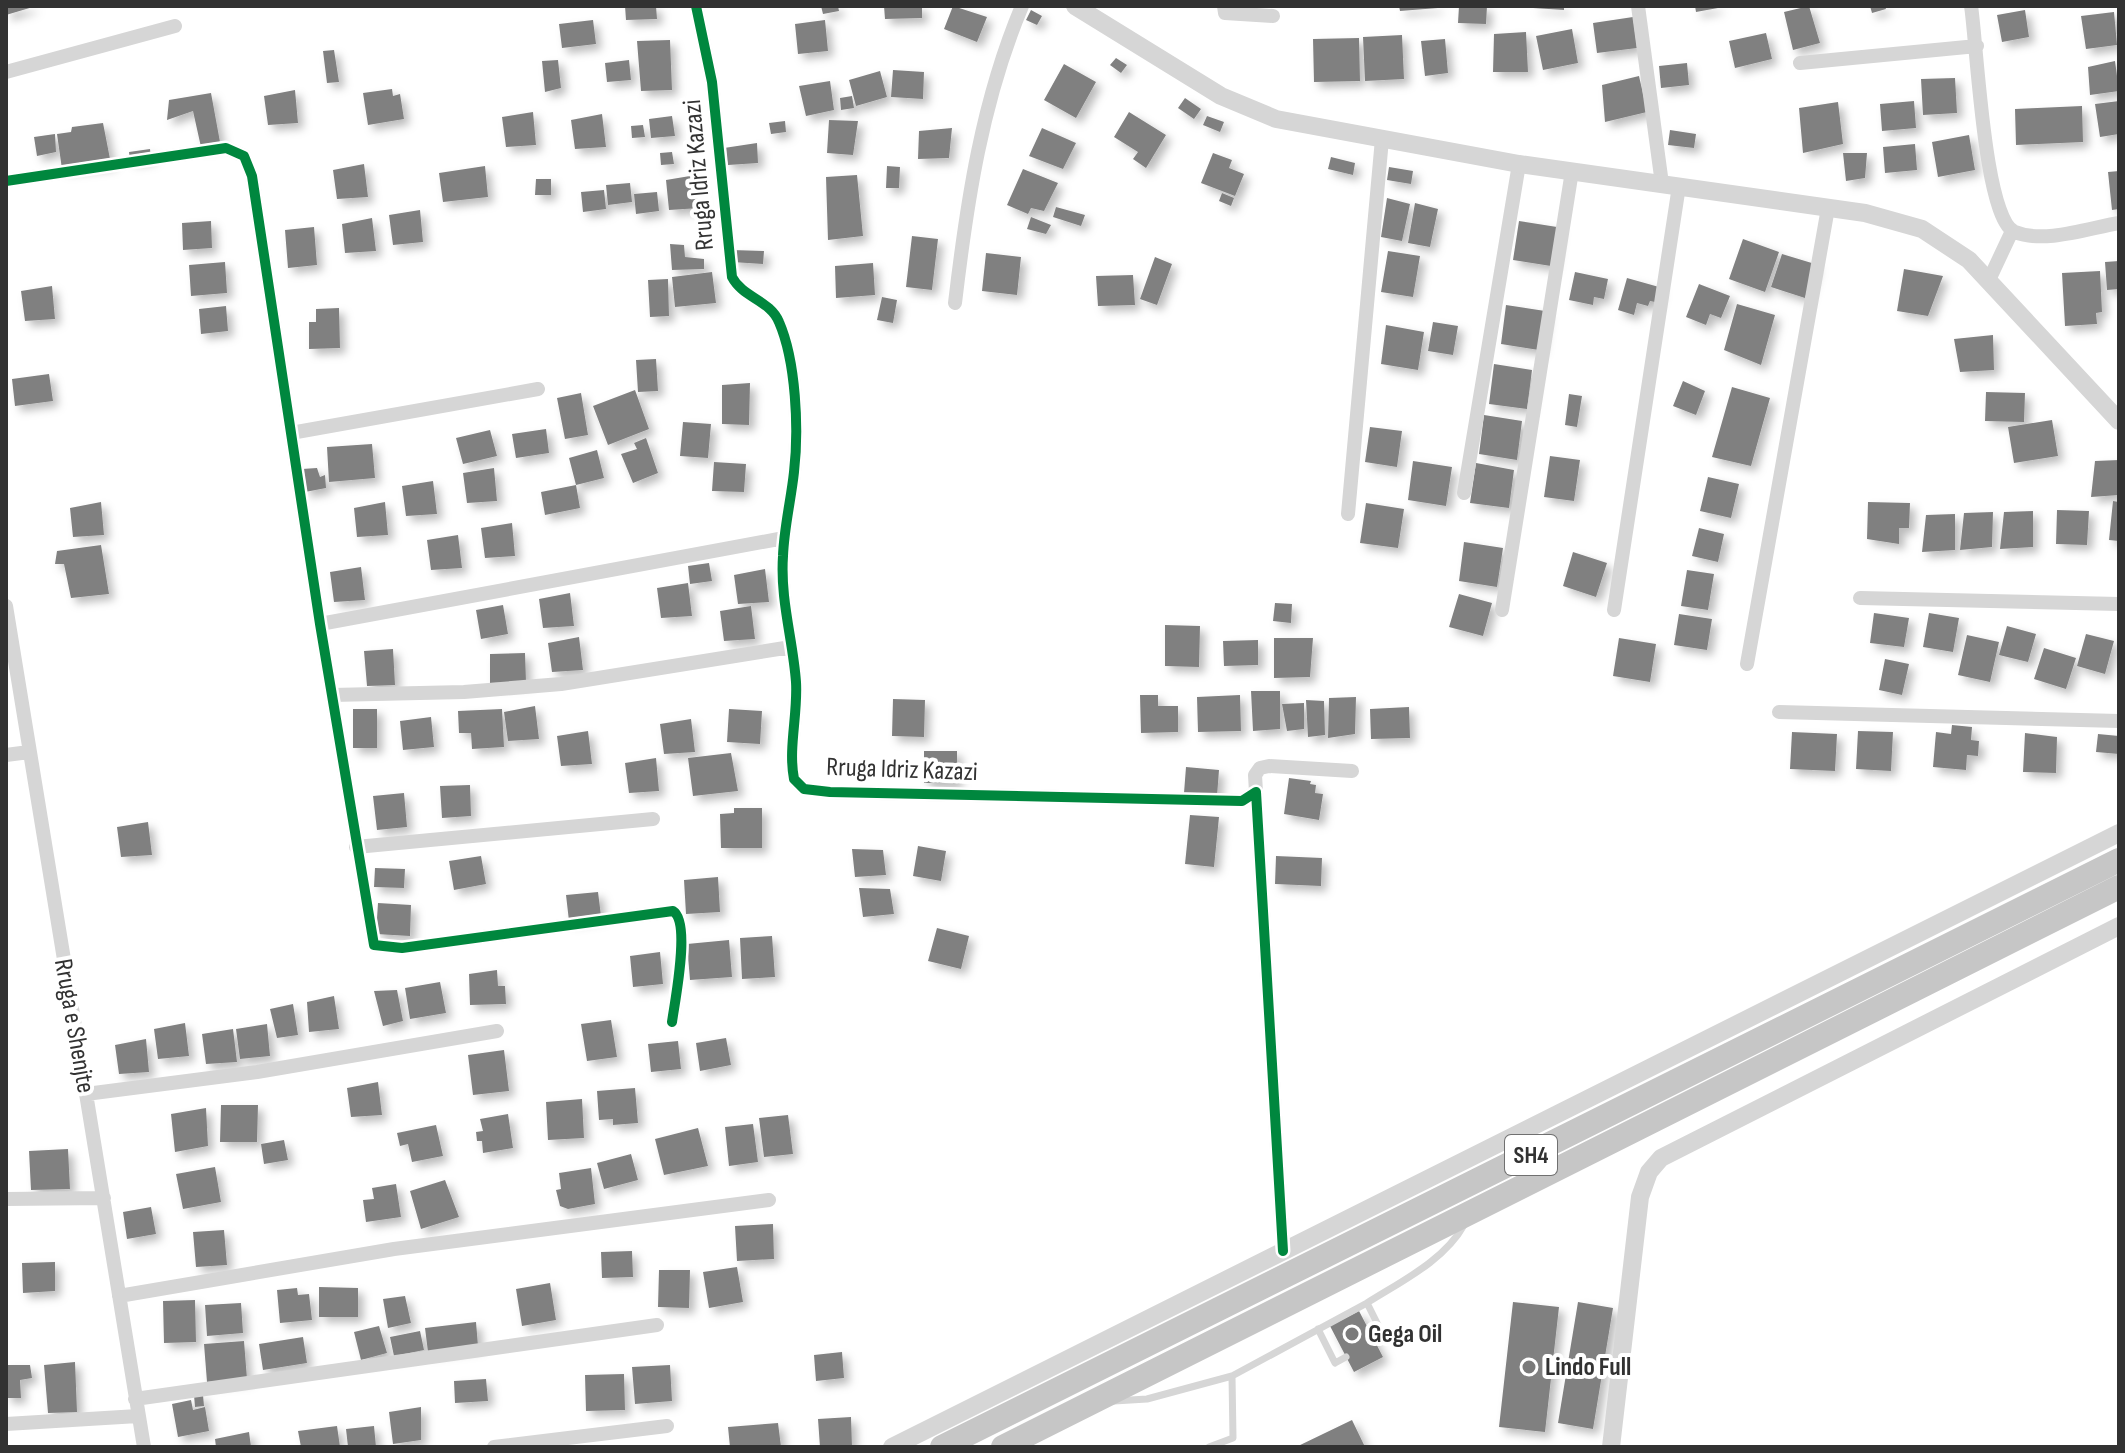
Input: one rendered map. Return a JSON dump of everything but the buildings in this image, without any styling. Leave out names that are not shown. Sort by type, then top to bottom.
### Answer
[{"type":"highway","name":"SH4","points":[[942,1447],[2119,860]]},
{"type":"highway","name":"SH4","points":[[1003,1447],[2119,887]]},
{"type":"street","name":"Rruga Idriz Kazazi","points":[[696,6],[712,82],[732,277],[736,285],[771,309],[784,336],[796,435],[784,538],[782,590],[796,682],[794,779],[804,789],[1242,801],[1256,792]]},
{"type":"street","points":[[955,303],[962,238],[989,98],[1022,6]]},
{"type":"street","points":[[1075,6],[1195,81],[1276,119],[1519,164],[1828,208],[1898,220],[1922,229],[1969,260],[2119,421]]},
{"type":"street","points":[[1224,6],[1225,13],[1273,16]]},
{"type":"street","points":[[1614,610],[1670,185],[1638,6]]},
{"type":"street","points":[[1971,6],[1991,189],[2002,222],[2012,231],[2040,236],[2119,223]]},
{"type":"street","points":[[6,72],[175,26]]},
{"type":"street","points":[[1800,63],[1977,46]]},
{"type":"street","points":[[1348,514],[1382,139]]},
{"type":"street","points":[[6,181],[226,148],[244,156],[252,176],[320,624],[372,939],[381,948],[402,948],[664,910],[678,913],[682,941],[672,1022]]},
{"type":"street","points":[[1464,493],[1519,164]]},
{"type":"street","points":[[1502,610],[1572,171]]},
{"type":"street","points":[[1747,664],[1828,208]]},
{"type":"street","points":[[1989,280],[2003,244],[2012,231]]},
{"type":"street","points":[[291,433],[538,389]]},
{"type":"street","points":[[320,624],[784,538]]},
{"type":"street","points":[[1860,598],[2119,604]]},
{"type":"street","name":"Rruga e Shenjte","points":[[6,606],[144,1447]]},
{"type":"street","points":[[332,695],[464,692],[561,684],[791,647]]},
{"type":"street","points":[[1779,712],[2119,721]]},
{"type":"street","points":[[6,755],[29,752]]},
{"type":"street","points":[[1283,1251],[1255,775],[1260,768],[1269,766],[1352,771]]},
{"type":"street","points":[[356,847],[653,819]]},
{"type":"street","points":[[892,1447],[2119,833]]},
{"type":"street","points":[[1611,1447],[1640,1197],[1649,1172],[1661,1158],[2119,926]]},
{"type":"street","points":[[86,1094],[257,1072],[497,1031]]},
{"type":"street","points":[[6,1199],[104,1198]]},
{"type":"street","points":[[119,1296],[394,1249],[769,1200]]},
{"type":"street","points":[[135,1399],[657,1325]]},
{"type":"street","points":[[6,1424],[138,1416]]},
{"type":"street","points":[[494,1447],[667,1426]]},
{"type":"lane","points":[[1098,1399],[1128,1402],[1232,1376],[1414,1274],[1448,1246],[1472,1209]]},
{"type":"lane","points":[[1370,1301],[1384,1337],[1375,1342]]},
{"type":"lane","points":[[1318,1329],[1335,1363],[1346,1357]]},
{"type":"lane","points":[[1209,1447],[1233,1438],[1232,1376]]},
{"type":"cycle path","points":[[696,6],[712,82],[732,277],[743,290],[775,315],[785,338],[793,375],[795,455],[783,572],[796,682],[792,755],[794,779],[804,789],[830,792],[1242,801],[1256,792],[1283,1251]]},
{"type":"cycle path","points":[[6,181],[226,148],[244,156],[252,176],[320,624],[374,945],[402,948],[673,911],[681,930],[681,945],[672,1022]]},
{"type":"place","name":"Gega Oil","points":[[1352,1334]]},
{"type":"place","name":"Lindo Full","points":[[1529,1367]]}]
